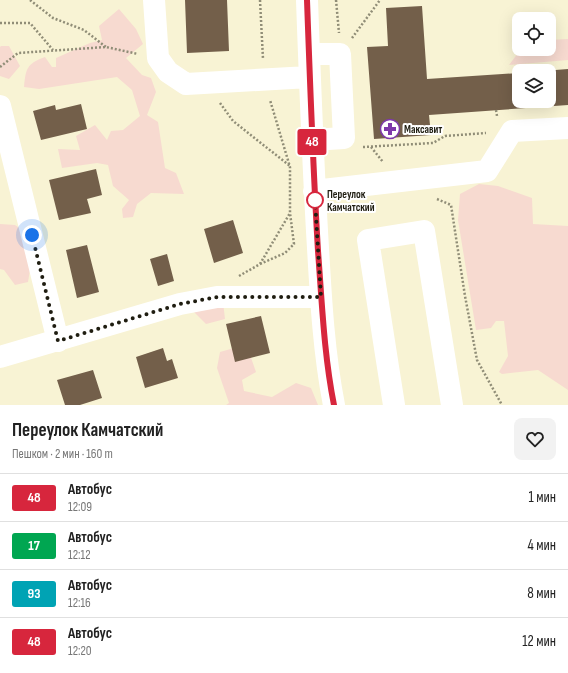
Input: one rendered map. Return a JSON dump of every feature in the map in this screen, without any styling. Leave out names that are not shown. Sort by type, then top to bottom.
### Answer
[{"type":"street","points":[[154,0],[158,58],[168,72],[186,84],[309,77]]},
{"type":"street","points":[[306,0],[314,191],[321,297],[334,405]]},
{"type":"street","points":[[308,54],[340,54],[344,138],[312,140]]},
{"type":"street","points":[[0,107],[58,341]]},
{"type":"street","points":[[314,191],[487,171],[512,131],[568,128]]},
{"type":"street","points":[[394,405],[368,240],[424,231],[452,405]]},
{"type":"street","points":[[0,357],[180,304],[217,297],[321,297]]},
{"type":"path","points":[[30,0],[53,18],[84,30],[106,47]]},
{"type":"path","points":[[217,297],[240,275],[285,253],[294,244],[290,213],[290,167],[264,80],[260,0]]},
{"type":"path","points":[[336,0],[340,54]]},
{"type":"path","points":[[340,54],[380,0]]},
{"type":"path","points":[[0,23],[30,23],[53,51]]},
{"type":"path","points":[[0,67],[18,53],[106,47],[158,58]]},
{"type":"path","points":[[205,82],[233,121],[290,167]]},
{"type":"path","points":[[344,138],[345,148],[433,143],[445,136],[512,131]]},
{"type":"path","points":[[260,264],[290,213]]},
{"type":"shaded area","points":[[119,9],[136,29],[143,44],[126,58],[142,75],[151,78],[156,92],[147,115],[158,122],[165,168],[176,173],[184,194],[151,193],[137,204],[133,217],[123,218],[122,209],[129,200],[113,186],[108,165],[97,163],[62,168],[58,149],[80,150],[76,136],[95,125],[107,140],[111,131],[123,130],[140,116],[132,90],[117,77],[39,89],[24,87],[25,76],[28,68],[34,62],[45,57],[52,67],[56,67],[56,58],[90,43],[102,40],[99,26]]},
{"type":"shaded area","points":[[568,39],[568,60],[509,65],[516,56],[556,56],[556,40]]},
{"type":"shaded area","points":[[1,46],[9,46],[20,66],[9,79],[0,76]]},
{"type":"shaded area","points":[[479,184],[498,186],[532,198],[533,224],[568,226],[568,390],[538,370],[502,374],[499,372],[508,356],[504,321],[496,321],[491,328],[476,330],[458,220],[460,194]]},
{"type":"shaded area","points":[[0,224],[15,225],[44,245],[30,270],[28,282],[15,285],[4,270],[0,269]]},
{"type":"shaded area","points":[[223,302],[225,319],[206,324],[189,307]]},
{"type":"shaded area","points":[[234,348],[249,352],[256,372],[242,380],[244,391],[272,397],[296,383],[311,388],[318,405],[226,405],[229,403],[217,368],[220,352]]},
{"type":"building","points":[[185,0],[227,0],[229,51],[187,53]]},
{"type":"building","points":[[422,6],[427,79],[512,73],[512,108],[526,108],[429,115],[431,135],[374,139],[367,47],[388,46],[386,8]]},
{"type":"building","points":[[568,69],[568,105],[556,106],[556,70]]},
{"type":"building","points":[[81,104],[87,129],[41,140],[33,111],[55,105],[56,110]]},
{"type":"building","points":[[96,169],[102,195],[87,199],[91,213],[59,220],[49,180]]},
{"type":"building","points":[[233,220],[243,253],[214,263],[204,229]]},
{"type":"building","points":[[87,245],[99,292],[77,298],[66,250]]},
{"type":"building","points":[[167,254],[174,281],[158,286],[150,259]]},
{"type":"building","points":[[261,316],[270,353],[235,362],[226,324]]},
{"type":"building","points":[[163,348],[167,361],[172,359],[178,378],[145,388],[136,357]]},
{"type":"building","points":[[93,370],[102,398],[80,405],[65,405],[57,380]]},
{"type":"bus line","name":"48","points":[[307,0],[314,191],[321,297],[334,405]]},
{"type":"place","name":"Максавит","points":[[390,129]]},
{"type":"place","name":"Переулок Камчатский","points":[[315,200]]},
{"type":"route","points":[[32,235],[58,341],[180,304],[217,297],[321,297],[315,200]]}]
